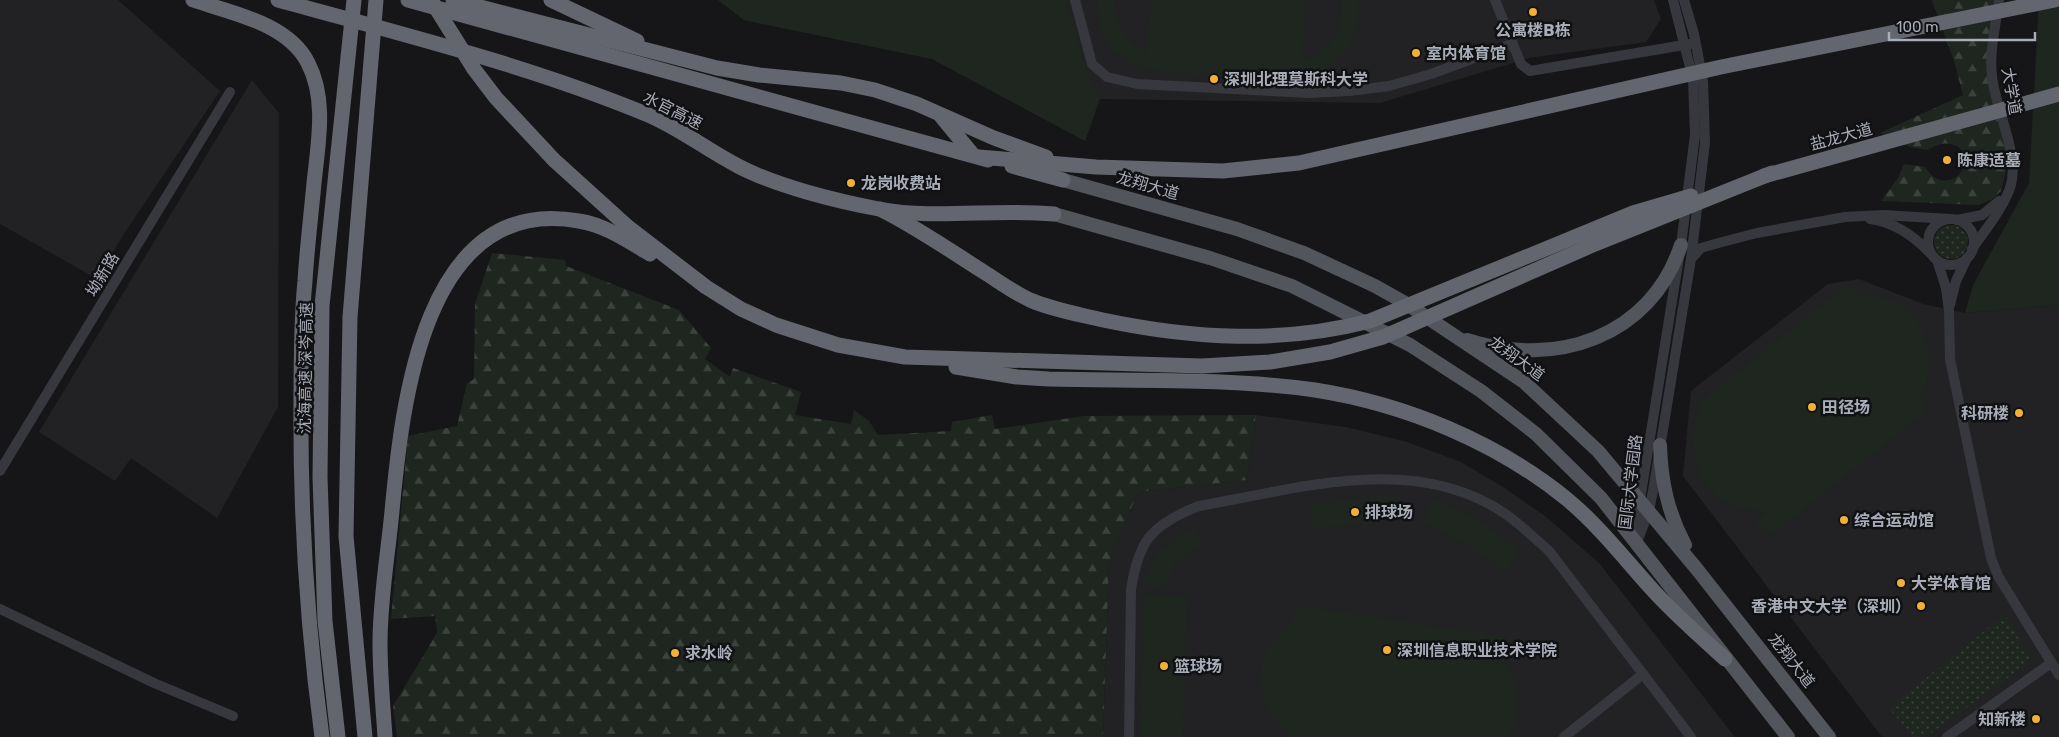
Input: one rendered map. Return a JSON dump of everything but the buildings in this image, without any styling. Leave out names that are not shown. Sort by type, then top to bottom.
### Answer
[{"type":"highway","points":[[193,0],[255,22],[288,39],[307,60],[317,88],[319,128],[304,284],[301,400],[304,516],[310,626],[322,737]]},
{"type":"highway","name":"水官高速","points":[[278,0],[406,36],[589,93],[665,123],[756,175],[880,210],[917,212],[1006,211],[1054,214]]},
{"type":"highway","name":"沈海高速 深岑高速","points":[[338,737],[325,621],[320,477],[322,306],[354,0]]},
{"type":"highway","points":[[365,737],[346,536],[350,317],[376,0]]},
{"type":"highway","name":"水官高速","points":[[408,0],[1063,180]]},
{"type":"highway","points":[[431,0],[454,39],[496,98],[554,160],[628,227],[706,286]]},
{"type":"highway","points":[[453,0],[677,59],[759,75],[856,85],[898,96],[994,138],[1061,163]]},
{"type":"highway","points":[[550,0],[677,59]]},
{"type":"highway","points":[[938,113],[976,156],[1106,168],[1223,171],[1300,163],[1713,69],[2055,0]]},
{"type":"highway","name":"盐龙大道","points":[[880,210],[916,229],[1028,299],[1064,311],[1132,326],[1188,333],[1285,337],[1343,328],[1391,314],[1633,212],[2059,94]]},
{"type":"highway","points":[[905,357],[1126,364],[1238,365],[1300,357],[1358,345],[1383,337],[1604,241],[1772,173]]},
{"type":"highway","points":[[385,737],[380,642],[403,416],[413,370],[441,294],[452,274],[474,248],[502,230],[530,220],[564,219],[588,223],[617,235],[706,286],[741,309],[776,325],[838,345],[1017,377],[1248,384],[1293,388],[1357,399],[1432,422],[1493,451],[1566,499],[1597,526],[1651,589],[1725,659]]},
{"type":"main road","name":"龙翔大道","points":[[1063,180],[1237,229],[1304,253],[1375,286],[1407,304],[1502,367],[1550,405],[1598,451],[1696,568],[1829,737]]},
{"type":"main road","points":[[1054,214],[1099,225],[1252,271],[1332,304],[1410,344],[1481,391],[1536,434],[1595,492],[1637,542],[1725,659],[1788,737]]},
{"type":"main road","points":[[1450,334],[1490,346],[1528,349],[1570,346],[1602,337],[1628,321],[1652,298],[1670,274],[1681,245]]},
{"type":"main road","points":[[1660,445],[1662,482],[1666,501],[1676,528],[1696,568]]},
{"type":"street","points":[[1075,0],[1087,54],[1092,64],[1107,77],[1137,84],[1309,93],[1367,89],[1431,74],[1512,44]]},
{"type":"street","points":[[1495,0],[1521,64],[1530,71],[1691,44]]},
{"type":"street","name":"国际大学园路","points":[[1637,542],[1649,511],[1691,259],[1703,163],[1706,120],[1703,81],[1691,44],[1672,0]]},
{"type":"street","name":"国际大学园路","points":[[1637,542],[1640,500],[1681,245],[1693,157],[1696,113],[1691,44],[1684,0]]},
{"type":"street","name":"大学道","points":[[1949,311],[1956,281],[1970,253],[2010,187],[2012,157],[1992,75],[1992,54],[2000,0]]},
{"type":"street","name":"坳新路","points":[[0,471],[230,92]]},
{"type":"street","points":[[2010,187],[1989,210],[1972,218],[1943,221],[1932,230],[1928,243],[1946,288],[1949,311],[1950,359],[1991,558],[1998,576],[2059,674]]},
{"type":"street","points":[[1691,259],[1701,248],[1757,233],[1856,217],[1882,215],[1954,220],[1969,228],[1974,242],[1970,253],[1957,264],[1949,265],[1935,258],[1912,236],[1899,228],[1874,219],[1856,217]]},
{"type":"street","points":[[1129,737],[1131,590],[1139,554],[1151,533],[1180,513],[1199,506],[1360,480],[1414,480],[1463,492],[1506,514],[1550,552],[1691,737]]},
{"type":"street","points":[[0,609],[154,683],[233,716]]},
{"type":"street","points":[[1947,737],[2051,663]]},
{"type":"street","points":[[1564,737],[1643,674]]},
{"type":"shaded area","points":[[0,0],[118,0],[220,91],[125,232],[97,279],[0,224]]},
{"type":"shaded area","name":"深圳北理莫斯科大学","points":[[718,0],[1654,0],[1661,19],[1646,42],[1529,58],[1380,103],[1100,99],[1085,141],[932,59],[744,20]]},
{"type":"shaded area","points":[[252,80],[279,113],[278,407],[217,518],[131,458],[115,481],[39,432]]},
{"type":"shaded area","name":"香港中文大学（深圳）","points":[[1859,279],[1923,304],[1965,313],[2059,305],[2059,737],[1882,737],[1683,476],[1691,391],[1828,284]]},
{"type":"shaded area","name":"深圳信息职业技术学院","points":[[1256,415],[1346,427],[1407,442],[1461,462],[1503,487],[1545,516],[1599,563],[1735,737],[1103,737],[1109,562],[1138,492],[1247,480]]},
{"type":"green space","points":[[718,0],[1066,0],[1089,79],[1099,99],[1085,141],[932,59],[744,20]]},
{"type":"green space","points":[[1097,0],[1114,0],[1116,17],[1123,31],[1133,43],[1147,52],[1151,0],[1306,0],[1302,61],[1320,52],[1338,30],[1341,20],[1340,0],[1359,0],[1359,16],[1351,43],[1334,64],[1309,77],[1294,80],[1262,79],[1169,72],[1133,64],[1118,55],[1107,42],[1100,24]]},
{"type":"green space","points":[[1932,0],[1996,0],[1988,53],[2008,162],[2001,191],[1991,200],[1978,205],[1881,201],[1898,178],[1904,164],[1925,167],[1936,178],[1944,181],[1958,176],[1965,161],[1964,154],[1960,148],[1954,145],[1938,145],[1928,150],[1910,147],[1880,133],[1963,95],[1955,64]]},
{"type":"green space","points":[[2039,0],[2059,0],[2059,305],[1965,313],[1973,285],[2029,183]]},
{"type":"green space","points":[[1951,225],[1958,226],[1963,230],[1967,235],[1967,249],[1963,254],[1958,258],[1951,259],[1944,258],[1939,254],[1935,249],[1934,242],[1935,235],[1939,230],[1944,226]]},
{"type":"green space","points":[[492,253],[565,260],[566,266],[679,310],[711,348],[705,359],[730,377],[733,368],[801,392],[795,415],[851,424],[854,410],[869,421],[878,435],[951,431],[952,422],[992,415],[995,429],[1084,416],[1256,415],[1247,480],[1138,492],[1109,562],[1103,737],[397,737],[393,706],[437,633],[435,616],[391,619],[408,436],[457,426],[467,383],[474,379],[475,304]]},
{"type":"green space","name":"田径场","points":[[1849,283],[1859,295],[1864,293],[1870,294],[1898,304],[1910,313],[1919,325],[1926,338],[1929,353],[1929,368],[1921,399],[1928,410],[1773,534],[1753,522],[1766,513],[1730,504],[1714,493],[1699,473],[1693,447],[1696,421],[1700,409],[1697,404]]},
{"type":"green space","name":"排球场","points":[[1397,496],[1400,520],[1312,529],[1310,504]]},
{"type":"green space","points":[[1431,498],[1477,519],[1520,549],[1505,572],[1466,545],[1425,524]]},
{"type":"green space","points":[[1194,529],[1205,544],[1175,563],[1163,590],[1143,583],[1161,548]]},
{"type":"green space","name":"篮球场","points":[[1144,594],[1187,596],[1183,737],[1140,737]]},
{"type":"green space","points":[[1298,605],[1505,637],[1502,655],[1514,677],[1518,702],[1515,725],[1508,737],[1290,737],[1280,727],[1266,703],[1260,677],[1262,663],[1267,650],[1275,638],[1290,625]]},
{"type":"green space","points":[[2005,614],[2031,661],[1926,737],[1913,737],[1889,708]]},
{"type":"place","name":"公寓楼B栋","points":[[1533,12]]},
{"type":"place","name":"室内体育馆","points":[[1416,53]]},
{"type":"place","name":"深圳北理莫斯科大学","points":[[1214,79]]},
{"type":"place","name":"陈康适墓","points":[[1947,160]]},
{"type":"place","name":"龙岗收费站","points":[[851,183]]},
{"type":"place","name":"田径场","points":[[1812,407]]},
{"type":"place","name":"科研楼","points":[[2019,413]]},
{"type":"place","name":"排球场","points":[[1355,512]]},
{"type":"place","name":"综合运动馆","points":[[1844,520]]},
{"type":"place","name":"大学体育馆","points":[[1901,583]]},
{"type":"place","name":"香港中文大学（深圳）","points":[[1921,606]]},
{"type":"place","name":"深圳信息职业技术学院","points":[[1387,650]]},
{"type":"place","name":"求水岭","points":[[675,653]]},
{"type":"place","name":"篮球场","points":[[1164,666]]},
{"type":"place","name":"知新楼","points":[[2036,719]]}]
